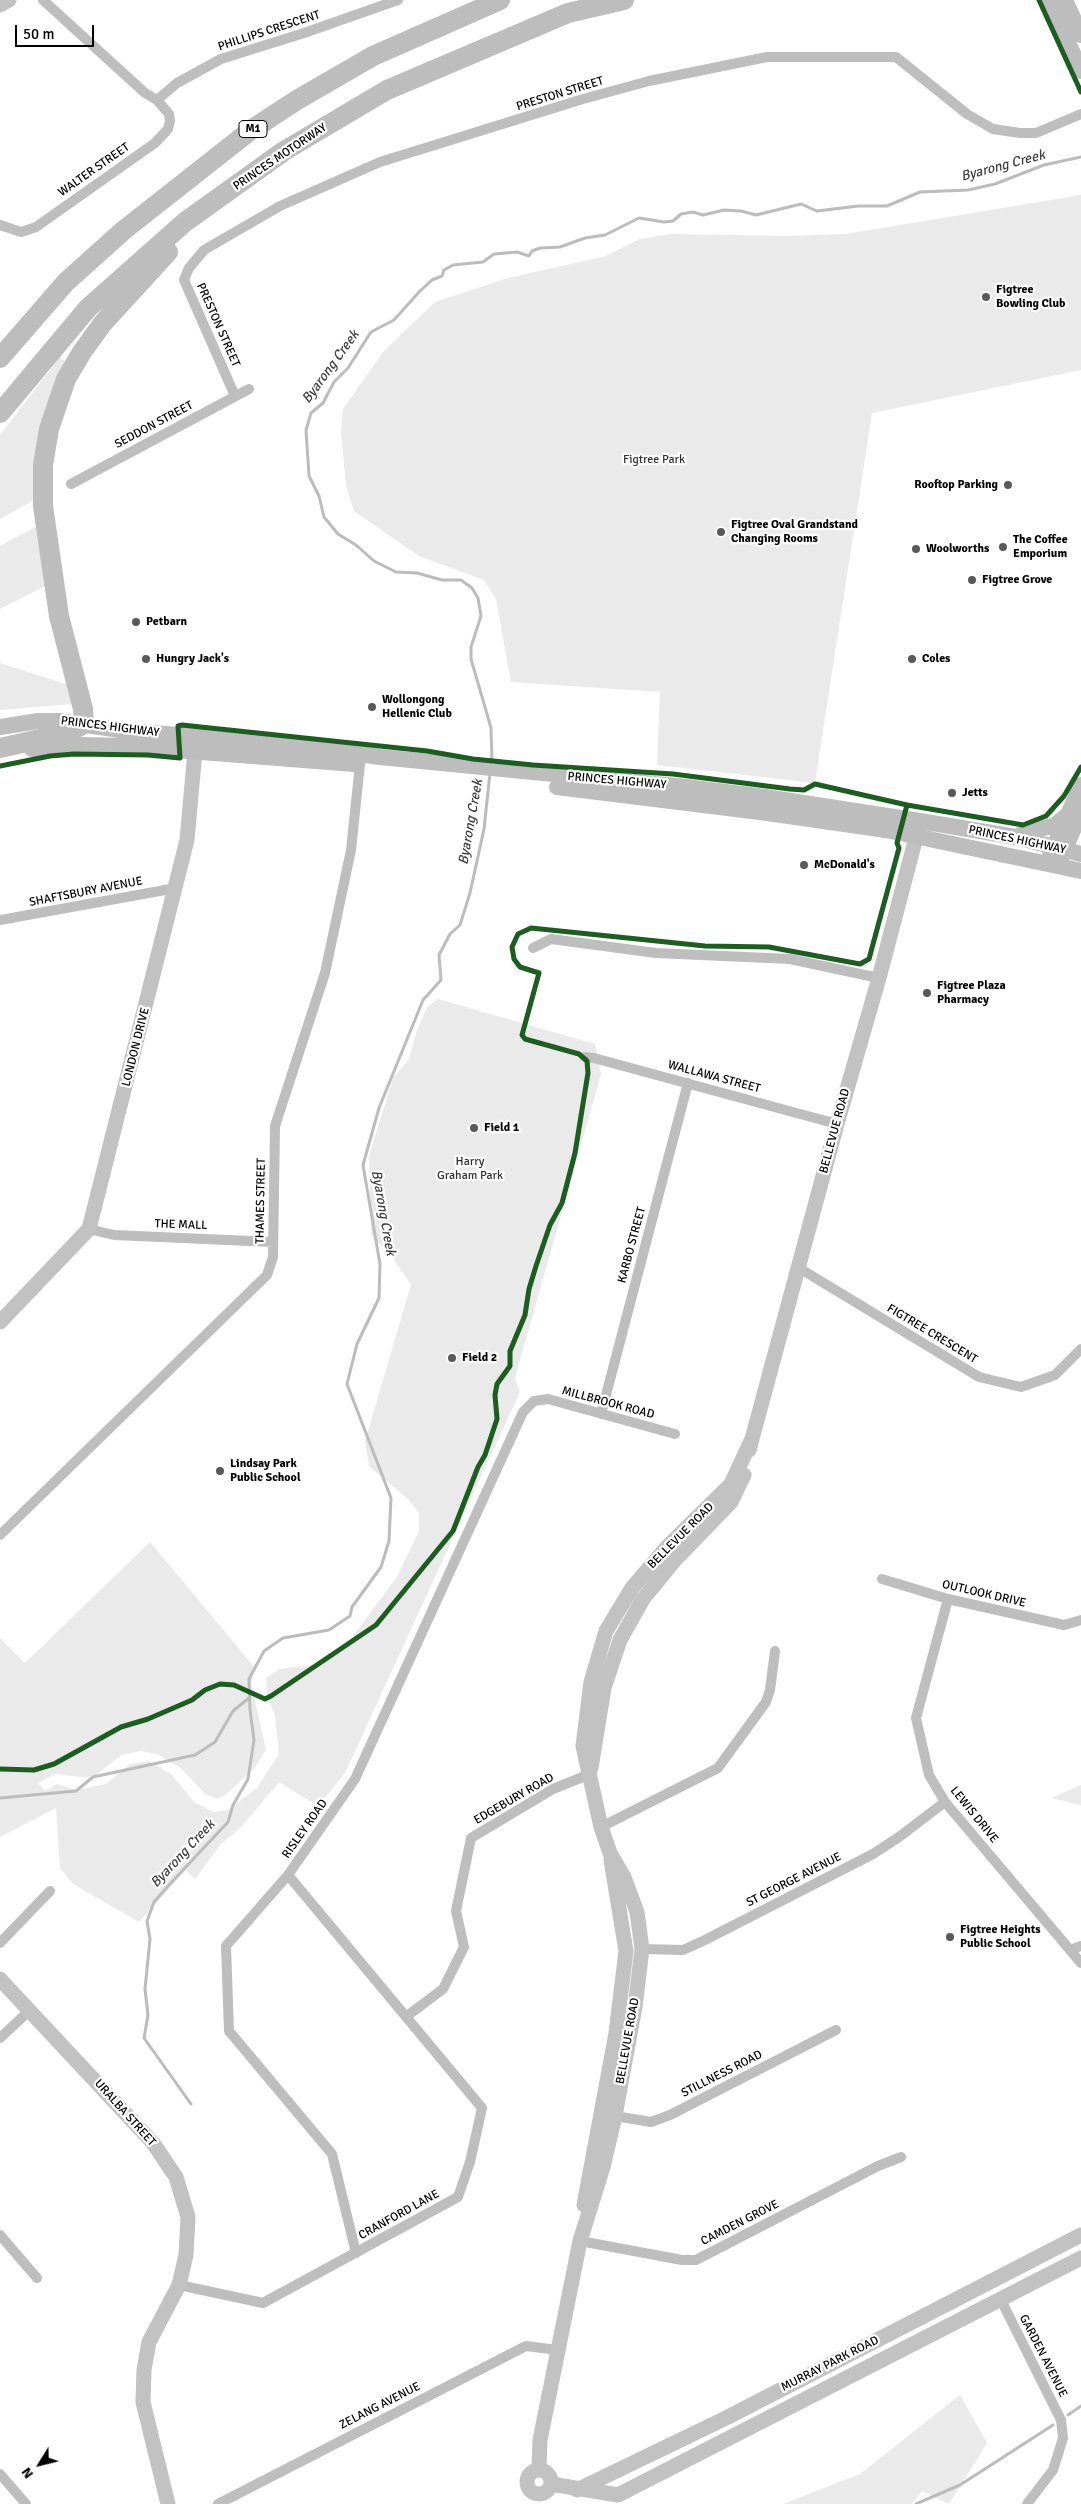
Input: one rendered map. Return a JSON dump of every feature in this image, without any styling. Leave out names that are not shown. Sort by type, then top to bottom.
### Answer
[{"type":"highway","name":"M1","points":[[0,358],[66,282],[124,230],[251,130],[297,100],[373,56],[500,0]]},
{"type":"highway","name":"PRINCES MOTORWAY","points":[[0,413],[88,308],[185,222],[284,151],[387,90],[568,12],[624,0]]},
{"type":"highway","points":[[0,748],[67,732],[84,724],[83,709],[59,616],[43,506],[43,465],[51,420],[66,379],[103,323],[215,201]]},
{"type":"highway","points":[[0,349],[40,310]]},
{"type":"main road","points":[[1049,0],[1081,71]]},
{"type":"main road","points":[[1064,0],[1081,35]]},
{"type":"main road","name":"PRINCES HIGHWAY","points":[[0,727],[38,721],[84,724],[195,744],[360,764],[478,772]]},
{"type":"main road","name":"PRINCES HIGHWAY","points":[[0,755],[41,748],[82,745],[288,743],[508,776],[628,780],[756,796],[918,829],[1081,871]]},
{"type":"main road","points":[[1053,864],[1074,814],[1081,785]]},
{"type":"main road","points":[[1016,837],[1032,830],[1054,826],[1074,814]]},
{"type":"main road","name":"PRINCES HIGHWAY","points":[[918,829],[1016,837],[1081,854]]},
{"type":"street","points":[[0,5],[9,0]]},
{"type":"street","points":[[43,0],[145,93],[157,100]]},
{"type":"street","name":"PHILLIPS CRESCENT","points":[[157,100],[177,82],[221,58],[304,33],[398,0]]},
{"type":"street","name":"PRESTON STREET","points":[[236,396],[184,280],[188,268],[204,250],[280,206],[380,162],[649,81],[767,57],[896,56],[968,114],[993,129],[1036,133],[1081,114]]},
{"type":"street","name":"WALTER STREET","points":[[0,225],[22,232],[36,227],[155,143],[168,129],[170,121],[169,114],[157,100]]},
{"type":"street","name":"SEDDON STREET","points":[[71,484],[249,389]]},
{"type":"street","name":"LONDON DRIVE","points":[[0,1322],[89,1230],[187,840],[195,744]]},
{"type":"street","name":"THAMES STREET","points":[[0,1535],[262,1282],[270,1268],[274,1242],[275,1126],[324,972],[351,850],[360,764]]},
{"type":"street","name":"BELLEVUE ROAD","points":[[582,2236],[582,2211],[616,2032],[626,1951],[610,1853],[601,1827],[583,1746],[591,1682],[606,1631],[632,1588],[668,1546],[731,1484],[751,1441],[837,1124],[880,978],[918,829]]},
{"type":"street","name":"SHAFTSBURY AVENUE","points":[[0,920],[176,888]]},
{"type":"street","points":[[533,948],[551,939],[656,953],[790,959],[880,978]]},
{"type":"street","name":"WALLAWA STREET","points":[[585,1057],[837,1124]]},
{"type":"street","name":"KARBO STREET","points":[[601,1414],[688,1083]]},
{"type":"street","name":"THE MALL","points":[[89,1230],[114,1235],[274,1242]]},
{"type":"street","name":"FIGTREE CRESCENT","points":[[799,1268],[979,1377],[1021,1387],[1055,1375],[1081,1349]]},
{"type":"street","name":"MILLBROOK ROAD","points":[[534,1401],[548,1399],[675,1434]]},
{"type":"street","name":"RISLEY ROAD","points":[[356,2253],[332,2154],[229,2031],[226,1946],[288,1875],[356,1779],[523,1412],[534,1401]]},
{"type":"street","name":"OUTLOOK DRIVE","points":[[882,1579],[948,1599],[1064,1625],[1081,1620]]},
{"type":"street","name":"LEWIS DRIVE","points":[[948,1599],[916,1718],[928,1775],[945,1802],[1081,1963]]},
{"type":"street","points":[[601,1827],[718,1768],[766,1702],[770,1690],[775,1651]]},
{"type":"street","name":"EDGEBURY ROAD","points":[[408,2016],[443,1989],[464,1947],[456,1911],[471,1838],[553,1789],[590,1774]]},
{"type":"street","name":"ST GEORGE AVENUE","points":[[642,1949],[683,1950],[705,1940],[873,1854],[900,1837],[945,1802]]},
{"type":"street","name":"BELLEVUE ROAD","points":[[539,2468],[540,2440],[557,2350],[582,2236],[598,2184],[615,2116],[635,2007],[642,1949],[637,1912],[624,1877],[610,1853]]},
{"type":"street","name":"CRANFORD LANE","points":[[179,2286],[263,2303],[458,2197],[470,2162],[482,2108],[408,2016],[288,1875]]},
{"type":"street","points":[[0,1943],[50,1891]]},
{"type":"street","points":[[1070,1950],[1081,1946]]},
{"type":"street","name":"URALBA STREET","points":[[0,1978],[153,2143],[176,2177],[188,2217],[186,2254],[179,2286],[149,2342],[144,2370],[143,2402],[168,2504]]},
{"type":"street","points":[[0,2038],[30,2010]]},
{"type":"street","name":"STILLNESS ROAD","points":[[615,2116],[651,2122],[670,2115],[836,2030]]},
{"type":"street","name":"CAMDEN GROVE","points":[[582,2236],[682,2260],[696,2260],[878,2166],[901,2157]]},
{"type":"street","points":[[0,2234],[37,2278]]},
{"type":"street","name":"MURRAY PARK ROAD","points":[[577,2490],[726,2418],[1081,2236]]},
{"type":"street","name":"MURRAY PARK ROAD","points":[[551,2484],[577,2490],[618,2495],[1081,2258]]},
{"type":"street","name":"GARDEN AVENUE","points":[[1001,2300],[1061,2420],[1063,2438],[1053,2470],[1027,2504]]},
{"type":"street","name":"ZELANG AVENUE","points":[[218,2504],[526,2346],[557,2350]]},
{"type":"street","points":[[726,2418],[734,2436]]},
{"type":"street","points":[[539,2468],[549,2475],[551,2484],[544,2493],[531,2498],[527,2482],[531,2472],[539,2468]]},
{"type":"street","points":[[0,2474],[26,2504]]},
{"type":"green space","name":"Figtree Park","points":[[1081,195],[1081,370],[872,413],[815,783],[657,765],[660,692],[511,682],[496,599],[484,580],[419,556],[354,511],[346,485],[341,431],[343,409],[384,351],[435,302],[508,278],[606,256],[640,239],[671,234],[788,236],[846,234]]},
{"type":"green space","points":[[60,357],[68,364],[41,496],[0,519],[0,435]]},
{"type":"green space","points":[[41,524],[51,583],[0,609],[0,546]]},
{"type":"green space","points":[[0,663],[69,685],[73,704],[0,710]]},
{"type":"green space","name":"Harry Graham Park","points":[[438,999],[595,1044],[601,1074],[515,1378],[520,1392],[345,1773],[318,1806],[279,1782],[241,1827],[221,1844],[195,1879],[186,1870],[139,1922],[73,1884],[60,1868],[56,1808],[0,1837],[0,1638],[25,1663],[150,1542],[255,1668],[251,1683],[266,1750],[255,1767],[228,1793],[218,1799],[205,1794],[182,1769],[157,1754],[141,1751],[121,1755],[95,1776],[83,1777],[55,1774],[38,1783],[45,1791],[57,1784],[77,1790],[106,1784],[130,1764],[149,1761],[171,1774],[194,1802],[214,1812],[228,1810],[257,1788],[279,1754],[275,1715],[267,1696],[266,1678],[279,1669],[316,1665],[347,1644],[397,1577],[419,1531],[419,1513],[407,1498],[369,1466],[365,1441],[411,1285],[392,1257],[371,1235],[369,1156],[393,1078],[409,1059],[417,1030],[427,1007]]},
{"type":"green space","points":[[1081,1785],[1081,1805],[1051,1798]]},
{"type":"green space","points":[[960,2395],[987,2443],[949,2504],[922,2491],[912,2504],[783,2504],[860,2474]]},
{"type":"waterway","name":"Byarong Creek","points":[[492,762],[491,728],[471,659],[471,647],[481,616],[478,598],[472,588],[461,580],[442,580],[417,573],[396,572],[374,561],[356,545],[338,534],[324,517],[319,496],[309,476],[306,430],[311,413],[323,403],[334,382],[348,368],[371,332],[394,320],[419,292],[432,280],[442,276],[444,270],[453,265],[483,262],[494,254],[517,252],[529,256],[532,251],[540,248],[560,247],[585,238],[605,235],[639,218],[664,222],[673,221],[681,214],[693,212],[703,215],[724,210],[741,211],[756,215],[801,204],[817,211],[858,206],[887,206],[920,192],[968,190],[995,184],[1044,165],[1081,157]]},
{"type":"waterway","name":"Byarong Creek","points":[[191,2104],[144,2038],[148,2015],[145,1989],[150,1939],[147,1921],[154,1902],[228,1822],[233,1805],[248,1779],[254,1740],[250,1710],[249,1679],[264,1651],[283,1638],[329,1630],[350,1616],[352,1607],[381,1567],[389,1541],[391,1498],[347,1384],[357,1344],[379,1298],[380,1264],[363,1165],[379,1108],[423,1000],[441,980],[439,955],[450,934],[460,925],[470,893],[484,829],[490,773]]},
{"type":"waterway","name":"Byarong Creek","points":[[0,1798],[76,1791],[93,1777],[195,1755],[215,1742],[233,1711],[249,1698]]},
{"type":"waterway","points":[[1068,2415],[1081,2406]]},
{"type":"waterway","points":[[916,2504],[960,2485],[1053,2425]]},
{"type":"cycle path","points":[[1039,0],[1081,92]]},
{"type":"cycle path","points":[[0,766],[50,756],[74,754],[148,755],[180,758],[178,726],[182,725],[427,751],[473,759],[673,774],[790,789],[804,790],[815,784],[907,805],[1023,825],[1046,816],[1064,796],[1081,767]]},
{"type":"cycle path","points":[[0,1769],[34,1770],[54,1764],[121,1727],[148,1719],[192,1700],[205,1690],[220,1684],[234,1685],[265,1699],[271,1696],[376,1625],[453,1531],[478,1467],[485,1455],[497,1419],[495,1395],[497,1384],[510,1366],[510,1351],[525,1315],[529,1289],[536,1266],[550,1225],[562,1203],[575,1153],[588,1073],[587,1061],[579,1054],[525,1039],[522,1035],[539,973],[520,967],[514,959],[512,947],[518,934],[531,928],[705,946],[769,947],[860,964],[869,959],[899,848],[897,843],[907,805]]},
{"type":"place","name":"Figtree Bowling Club","points":[[986,297]]},
{"type":"place","name":"Rooftop Parking","points":[[1008,485]]},
{"type":"place","name":"Figtree Oval Grandstand Changing Rooms","points":[[721,532]]},
{"type":"place","name":"The Coffee Emporium","points":[[1003,547]]},
{"type":"place","name":"Woolworths","points":[[916,549]]},
{"type":"place","name":"Figtree Grove","points":[[972,580]]},
{"type":"place","name":"Petbarn","points":[[136,622]]},
{"type":"place","name":"Hungry Jack's","points":[[146,659]]},
{"type":"place","name":"Coles","points":[[912,659]]},
{"type":"place","name":"Wollongong Hellenic Club","points":[[372,707]]},
{"type":"place","name":"Jetts","points":[[952,793]]},
{"type":"place","name":"McDonald's","points":[[804,865]]},
{"type":"place","name":"Figtree Plaza Pharmacy","points":[[927,993]]},
{"type":"place","name":"Field 1","points":[[474,1128]]},
{"type":"place","name":"Field 2","points":[[452,1358]]},
{"type":"place","name":"Lindsay Park Public School","points":[[220,1471]]},
{"type":"place","name":"Figtree Heights Public School","points":[[950,1937]]}]
